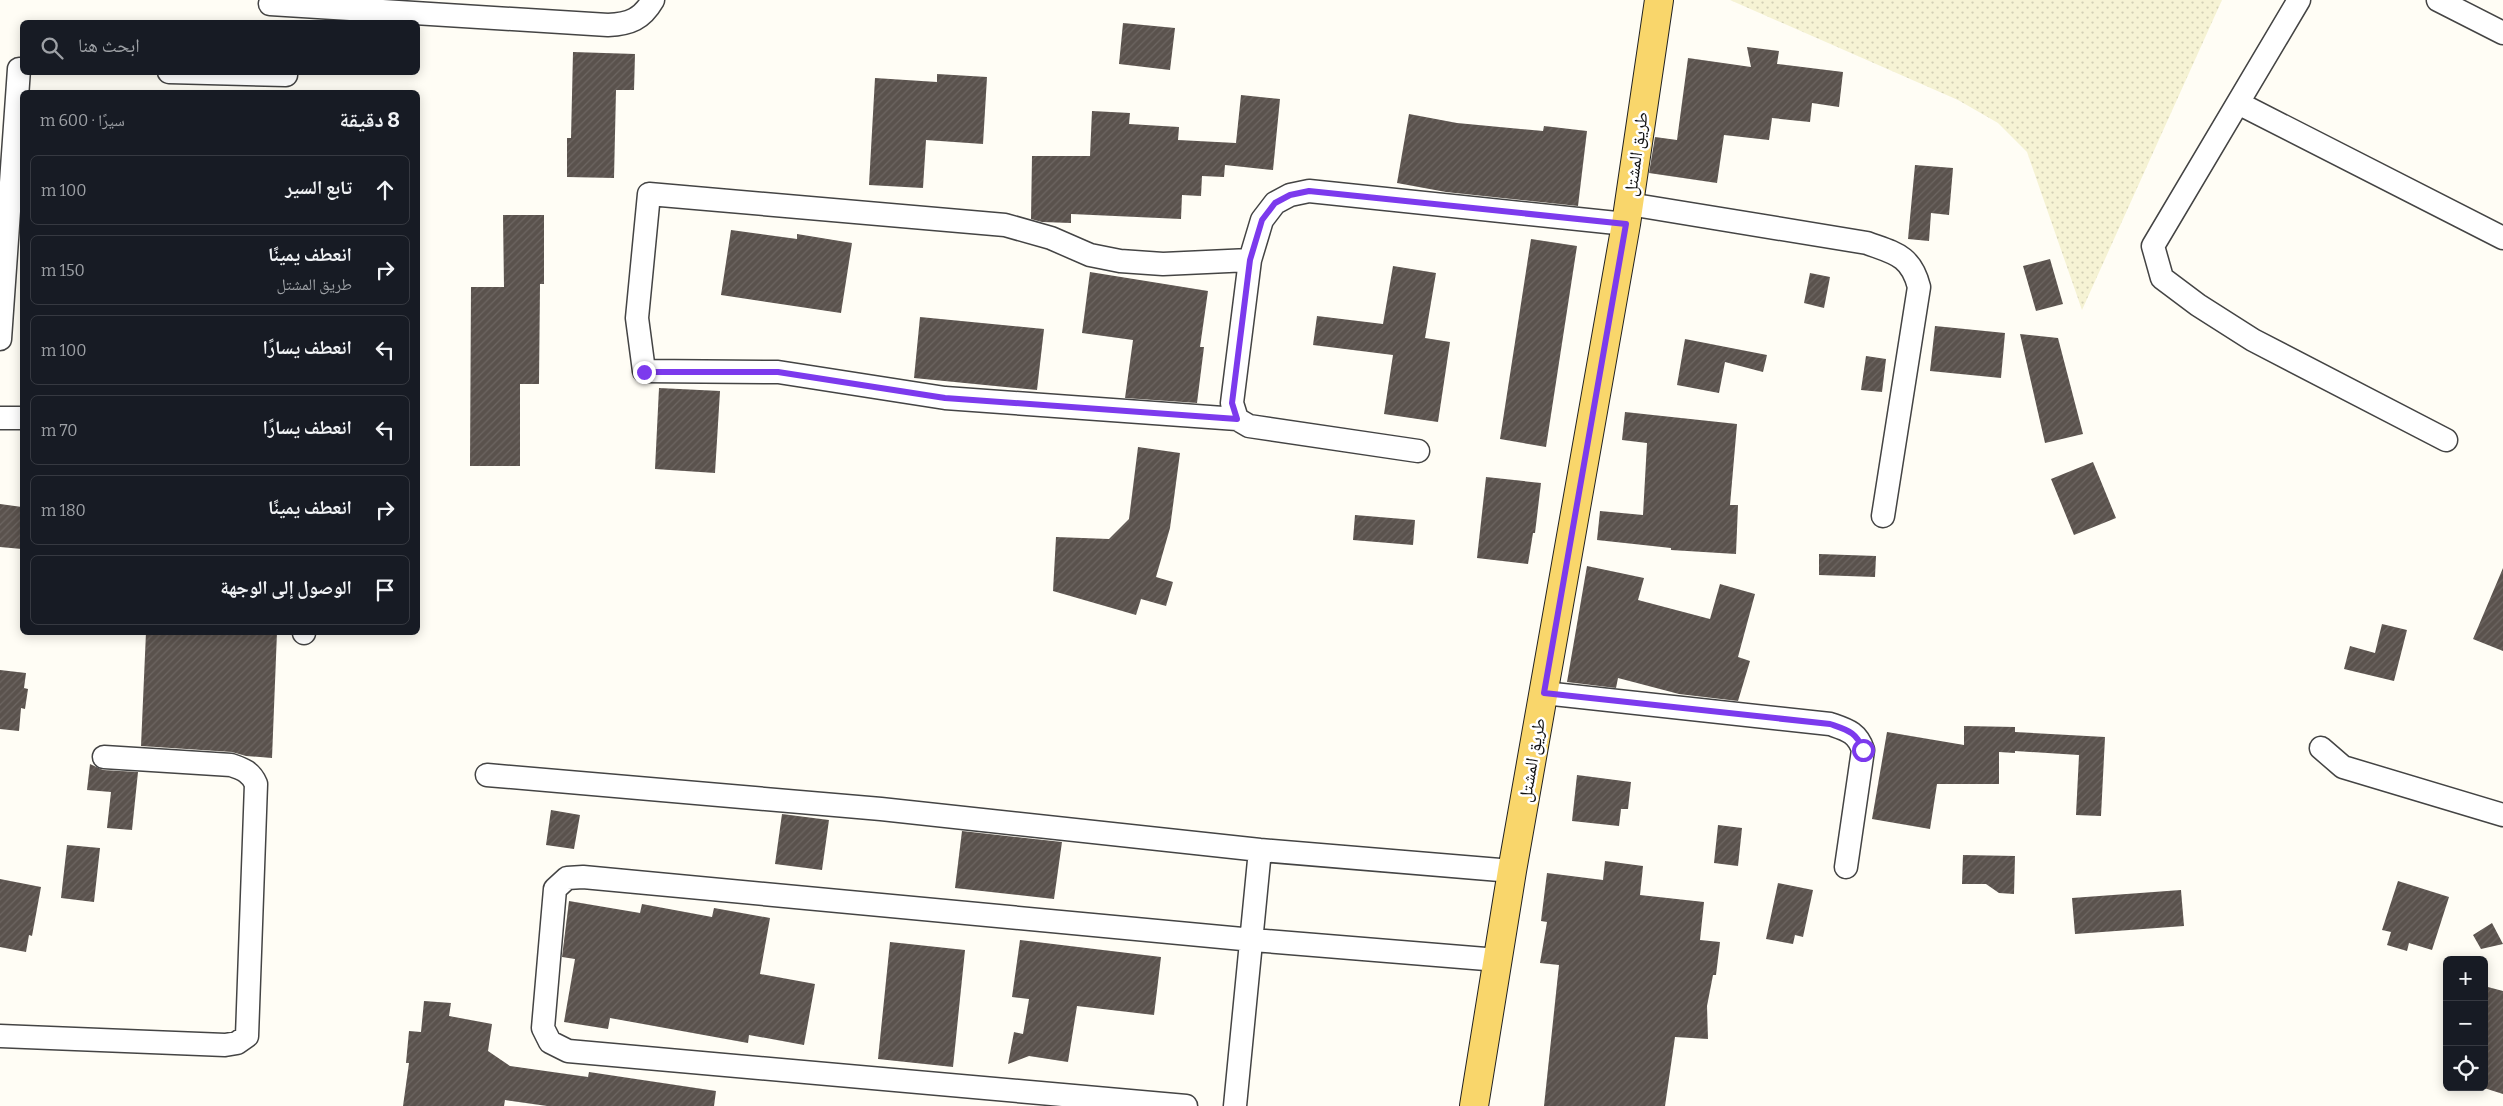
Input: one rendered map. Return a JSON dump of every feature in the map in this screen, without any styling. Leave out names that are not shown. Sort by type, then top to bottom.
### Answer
[{"type":"main road","name":"طريق المشتل","points":[[1474,1106],[1512,871],[1627,214],[1659,0]]},
{"type":"street","points":[[270,4],[622,25],[637,20],[646,13],[653,0]]},
{"type":"street","points":[[2299,0],[2153,246],[2162,278],[2198,305],[2253,340],[2446,440]]},
{"type":"street","points":[[2438,0],[2503,33]]},
{"type":"street","points":[[0,339],[14,69]]},
{"type":"street","points":[[2238,103],[2503,238]]},
{"type":"street","points":[[1237,419],[1232,403],[1250,260],[1262,220],[1275,203],[1290,195],[1309,191],[1627,214],[1866,243],[1903,257],[1915,272],[1919,287],[1883,516]]},
{"type":"street","points":[[1250,260],[1163,264],[1120,261],[1090,255],[1051,238],[1005,225],[649,194],[637,318],[644,372],[778,372],[945,398],[1237,419],[1249,426],[1418,451]]},
{"type":"street","points":[[0,418],[20,418]]},
{"type":"street","points":[[1544,693],[1830,724],[1851,731],[1859,738],[1863,750],[1846,867]]},
{"type":"street","points":[[2321,748],[2343,767],[2503,814]]},
{"type":"street","points":[[0,1036],[225,1045],[237,1044],[247,1036],[256,784],[253,776],[246,770],[231,765],[104,756]]},
{"type":"street","points":[[487,775],[881,809],[1260,850],[1512,871]]},
{"type":"street","points":[[1234,1106],[1260,850]]},
{"type":"street","points":[[1186,1106],[568,1050],[550,1042],[543,1028],[555,889],[566,878],[583,877],[1252,940],[1498,960]]},
{"type":"shaded area","points":[[1730,0],[2222,0],[2082,310],[2027,152],[1998,123],[1958,100]]},
{"type":"building","points":[[1123,23],[1175,28],[1170,70],[1119,64]]},
{"type":"building","points":[[1747,47],[1779,51],[1777,64],[1843,72],[1839,107],[1812,103],[1810,122],[1772,118],[1769,140],[1724,135],[1717,183],[1649,173],[1655,137],[1677,140],[1688,58],[1751,67]]},
{"type":"building","points":[[573,52],[635,54],[634,90],[616,90],[614,178],[567,177],[567,138],[571,138]]},
{"type":"building","points":[[937,74],[987,77],[983,144],[926,140],[923,188],[869,185],[875,78],[937,82]]},
{"type":"building","points":[[1241,95],[1280,99],[1273,170],[1225,165],[1224,177],[1202,176],[1201,196],[1182,195],[1181,219],[1071,214],[1071,223],[1042,222],[1031,219],[1032,156],[1090,156],[1092,111],[1130,113],[1129,124],[1179,127],[1178,140],[1236,143]]},
{"type":"building","points":[[1409,114],[1457,123],[1543,131],[1544,126],[1587,131],[1578,206],[1446,192],[1397,183]]},
{"type":"building","points":[[1915,165],[1953,168],[1949,215],[1931,213],[1929,241],[1908,239]]},
{"type":"building","points":[[503,215],[544,215],[544,284],[540,284],[539,384],[520,384],[520,466],[470,466],[471,287],[504,287]]},
{"type":"building","points":[[731,230],[797,239],[797,234],[852,243],[841,313],[721,295]]},
{"type":"building","points":[[1531,239],[1577,246],[1546,447],[1500,439]]},
{"type":"building","points":[[2050,259],[2063,304],[2036,311],[2023,266]]},
{"type":"building","points":[[1393,266],[1436,273],[1425,338],[1450,342],[1438,422],[1384,414],[1393,355],[1313,345],[1317,316],[1383,324]]},
{"type":"building","points":[[1090,272],[1208,291],[1200,347],[1204,347],[1197,403],[1125,398],[1133,340],[1082,333]]},
{"type":"building","points":[[1810,273],[1830,277],[1824,308],[1804,303]]},
{"type":"building","points":[[920,317],[1044,329],[1037,390],[914,378]]},
{"type":"building","points":[[1935,326],[2005,333],[2001,378],[1930,371]]},
{"type":"building","points":[[2020,334],[2058,338],[2083,434],[2045,443]]},
{"type":"building","points":[[1685,339],[1767,355],[1763,372],[1725,362],[1719,393],[1677,385]]},
{"type":"building","points":[[1866,356],[1886,359],[1882,392],[1861,390]]},
{"type":"building","points":[[659,388],[720,391],[715,473],[655,469]]},
{"type":"building","points":[[1625,412],[1737,424],[1730,505],[1738,505],[1736,554],[1671,550],[1671,548],[1597,540],[1600,511],[1643,515],[1647,443],[1622,440]]},
{"type":"building","points":[[1138,447],[1180,453],[1170,528],[1156,577],[1173,582],[1166,606],[1141,599],[1136,615],[1053,591],[1056,537],[1109,539],[1129,519]]},
{"type":"building","points":[[2093,462],[2116,518],[2074,535],[2051,479]]},
{"type":"building","points":[[1486,477],[1541,483],[1535,533],[1533,533],[1528,564],[1477,558]]},
{"type":"building","points":[[0,504],[20,507],[20,549],[0,547]]},
{"type":"building","points":[[1355,515],[1415,520],[1413,545],[1353,540]]},
{"type":"building","points":[[1819,554],[1876,556],[1875,577],[1819,575]]},
{"type":"building","points":[[1587,566],[1644,578],[1638,600],[1710,619],[1720,584],[1755,594],[1738,657],[1750,661],[1738,701],[1679,694],[1618,678],[1616,688],[1567,682]]},
{"type":"building","points":[[2503,568],[2503,651],[2473,639]]},
{"type":"building","points":[[2382,624],[2407,630],[2394,681],[2344,669],[2350,646],[2375,653]]},
{"type":"building","points":[[146,635],[277,635],[272,758],[246,756],[232,752],[141,746]]},
{"type":"building","points":[[0,670],[26,673],[24,688],[28,689],[25,709],[21,708],[19,731],[0,729]]},
{"type":"building","points":[[1964,726],[2015,727],[2015,732],[2105,737],[2101,816],[2076,815],[2079,755],[2015,751],[2015,753],[1999,752],[1999,784],[1937,784],[1930,829],[1872,819],[1887,732],[1964,745]]},
{"type":"building","points":[[90,764],[103,770],[138,772],[132,830],[107,828],[111,792],[87,790]]},
{"type":"building","points":[[1577,775],[1631,782],[1628,809],[1621,809],[1619,826],[1572,821]]},
{"type":"building","points":[[551,810],[580,815],[574,849],[546,845]]},
{"type":"building","points":[[782,814],[829,820],[822,870],[775,864]]},
{"type":"building","points":[[1718,825],[1742,828],[1738,866],[1714,863]]},
{"type":"building","points":[[962,831],[1062,842],[1054,899],[955,888]]},
{"type":"building","points":[[67,845],[100,848],[94,902],[61,898]]},
{"type":"building","points":[[1963,855],[2015,856],[2014,894],[1999,893],[1986,884],[1962,884]]},
{"type":"building","points":[[1605,861],[1643,866],[1640,895],[1704,902],[1700,940],[1720,942],[1716,975],[1713,975],[1707,1006],[1708,1039],[1675,1037],[1665,1106],[1544,1106],[1559,965],[1540,963],[1547,922],[1541,921],[1547,873],[1603,880]]},
{"type":"building","points":[[0,879],[41,887],[32,936],[29,935],[26,952],[0,947]]},
{"type":"building","points":[[2398,881],[2449,897],[2432,950],[2409,943],[2407,951],[2387,945],[2391,932],[2382,930]]},
{"type":"building","points":[[1778,883],[1813,890],[1803,937],[1795,935],[1793,944],[1766,939]]},
{"type":"building","points":[[2181,890],[2184,926],[2075,934],[2072,898]]},
{"type":"building","points":[[569,901],[640,913],[642,904],[712,917],[714,908],[770,918],[760,974],[815,984],[804,1045],[749,1035],[748,1043],[610,1018],[608,1029],[564,1022],[575,959],[562,957]]},
{"type":"building","points":[[2492,923],[2503,944],[2481,949],[2473,935]]},
{"type":"building","points":[[1020,940],[1161,957],[1154,1015],[1077,1006],[1068,1062],[1029,1056],[1008,1064],[1014,1032],[1023,1034],[1029,999],[1012,997]]},
{"type":"building","points":[[890,942],[965,950],[953,1067],[878,1059]]},
{"type":"building","points":[[2488,987],[2503,991],[2503,1094],[2488,1089]]},
{"type":"building","points":[[424,1001],[451,1003],[449,1016],[492,1024],[488,1051],[510,1066],[588,1077],[589,1072],[716,1091],[714,1106],[547,1106],[505,1100],[504,1106],[403,1106],[409,1063],[406,1063],[409,1031],[421,1032]]},
{"type":"route","points":[[644,372],[778,372],[945,398],[1237,419],[1232,403],[1250,260],[1262,220],[1275,203],[1290,195],[1309,191],[1626,224],[1544,693],[1830,724],[1851,731],[1859,738],[1863,750]]}]
